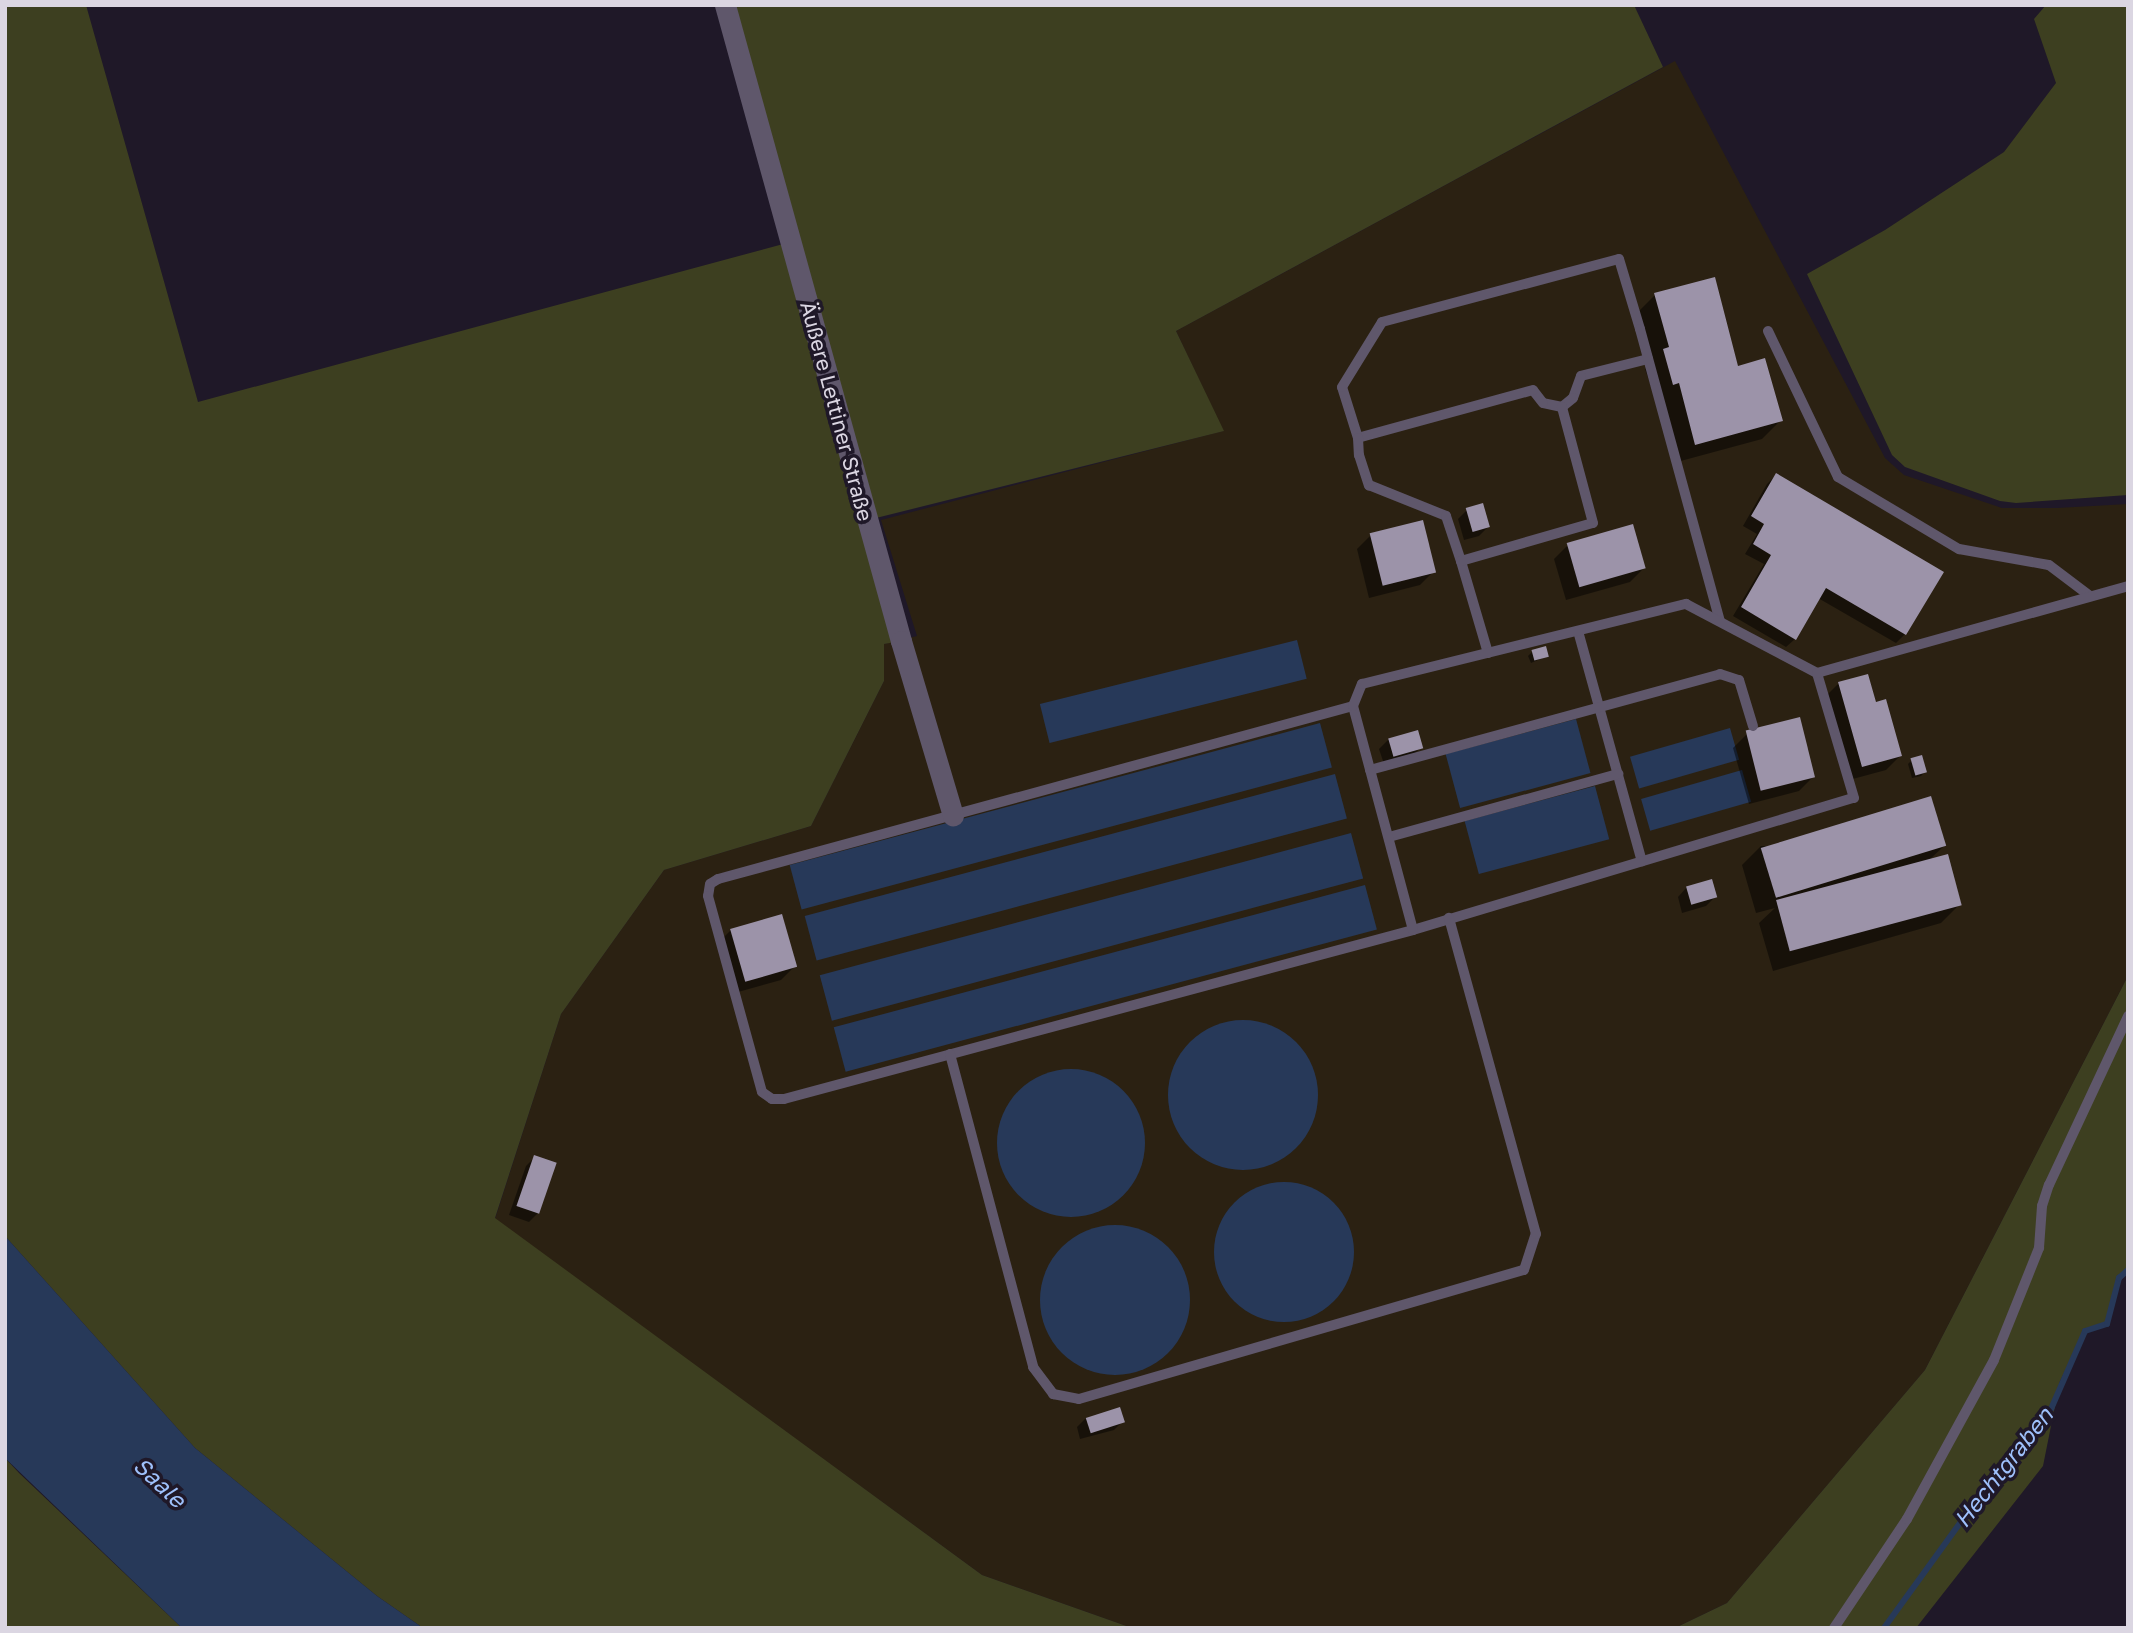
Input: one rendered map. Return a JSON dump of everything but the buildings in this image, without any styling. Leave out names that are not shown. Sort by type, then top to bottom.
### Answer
[{"type":"street","name":"Äußere Lettiner Straße","points":[[725,5],[901,641],[953,815]]},
{"type":"lane","points":[[1488,653],[1446,516],[1369,485],[1342,387],[1382,322],[1619,259],[1720,621]]},
{"type":"lane","points":[[1768,331],[1838,477],[1959,550],[2049,565],[2090,597]]},
{"type":"lane","points":[[1562,407],[1573,398],[1581,376],[1648,359]]},
{"type":"lane","points":[[1358,438],[1533,390],[1543,403],[1562,407]]},
{"type":"lane","points":[[1461,561],[1593,523],[1562,407]]},
{"type":"lane","points":[[1413,930],[1353,705],[1362,684],[1686,604],[1817,673],[2128,586]]},
{"type":"lane","points":[[1578,631],[1642,861]]},
{"type":"lane","points":[[1353,705],[718,879],[710,884],[708,896],[762,1092],[772,1099],[784,1099],[1413,930],[1854,798],[1817,673]]},
{"type":"lane","points":[[1370,770],[1720,674],[1739,680],[1753,726]]},
{"type":"lane","points":[[1389,837],[1618,774]]},
{"type":"lane","points":[[950,1054],[1034,1367],[1053,1394],[1079,1399],[1524,1270],[1536,1234],[1450,918]]},
{"type":"lane","points":[[1834,1628],[1907,1519],[1994,1360],[2039,1248],[2042,1206],[2049,1185],[2128,1016]]},
{"type":"shaded area","points":[[1675,61],[1885,458],[1904,475],[2002,508],[2128,504],[2128,976],[1925,1370],[1727,1603],[1675,1628],[1132,1628],[982,1575],[495,1219],[561,1014],[664,870],[811,826],[884,681],[884,644],[917,636],[881,520],[1223,431],[1176,331]]},
{"type":"green space","points":[[5,5],[86,5],[198,402],[787,243],[729,5],[1634,5],[1663,67],[1176,331],[1224,431],[876,518],[901,641],[884,644],[884,681],[811,826],[664,870],[561,1014],[495,1218],[982,1575],[1132,1628],[423,1628],[377,1596],[195,1448],[5,1236]]},
{"type":"green space","points":[[2046,5],[2128,5],[2128,495],[2016,503],[2000,501],[1905,467],[1892,455],[1807,274],[1885,230],[2004,152],[2056,83],[2034,19]]},
{"type":"green space","points":[[2128,976],[2128,1270],[2119,1278],[2107,1324],[2085,1332],[2060,1381],[2043,1466],[1916,1628],[1675,1628],[1727,1603],[1925,1370]]},
{"type":"green space","points":[[5,1458],[19,1473],[182,1628],[5,1628]]},
{"type":"water","points":[[1297,640],[1307,679],[1050,743],[1040,704]]},
{"type":"water","points":[[1576,719],[1590,773],[1460,808],[1446,754]]},
{"type":"water","points":[[1320,723],[1332,767],[802,910],[790,865]]},
{"type":"water","points":[[1730,728],[1739,760],[1639,788],[1630,757]]},
{"type":"water","points":[[1742,770],[1751,802],[1650,831],[1641,799]]},
{"type":"water","points":[[1335,774],[1347,818],[817,961],[805,916]]},
{"type":"water","points":[[1595,786],[1609,839],[1479,874],[1465,821]]},
{"type":"water","points":[[1351,833],[1363,878],[832,1021],[820,975]]},
{"type":"water","points":[[1365,885],[1377,929],[846,1072],[834,1027]]},
{"type":"water","points":[[1243,1020],[1272,1026],[1296,1042],[1312,1066],[1318,1095],[1312,1124],[1296,1148],[1272,1164],[1243,1170],[1214,1164],[1190,1148],[1174,1124],[1168,1095],[1174,1066],[1190,1042],[1214,1026]]},
{"type":"water","points":[[1071,1069],[1099,1075],[1123,1091],[1139,1115],[1145,1143],[1139,1171],[1123,1195],[1099,1211],[1071,1217],[1043,1211],[1019,1195],[1003,1171],[997,1143],[1003,1115],[1019,1091],[1043,1075]]},
{"type":"water","points":[[1284,1182],[1311,1187],[1334,1202],[1349,1225],[1354,1252],[1349,1279],[1334,1302],[1311,1317],[1284,1322],[1257,1317],[1234,1302],[1219,1279],[1214,1252],[1219,1225],[1234,1202],[1257,1187]]},
{"type":"water","points":[[1115,1225],[1144,1231],[1168,1247],[1184,1271],[1190,1300],[1184,1329],[1168,1353],[1144,1369],[1115,1375],[1086,1369],[1062,1353],[1046,1329],[1040,1300],[1046,1271],[1062,1247],[1086,1231]]},
{"type":"water","name":"Saale","points":[[5,1236],[195,1448],[377,1596],[423,1628],[182,1628],[5,1458]]},
{"type":"waterway","name":"Hechtgraben","points":[[1884,1628],[2017,1444],[2051,1409],[2085,1331],[2107,1324],[2119,1278],[2128,1270]]}]
